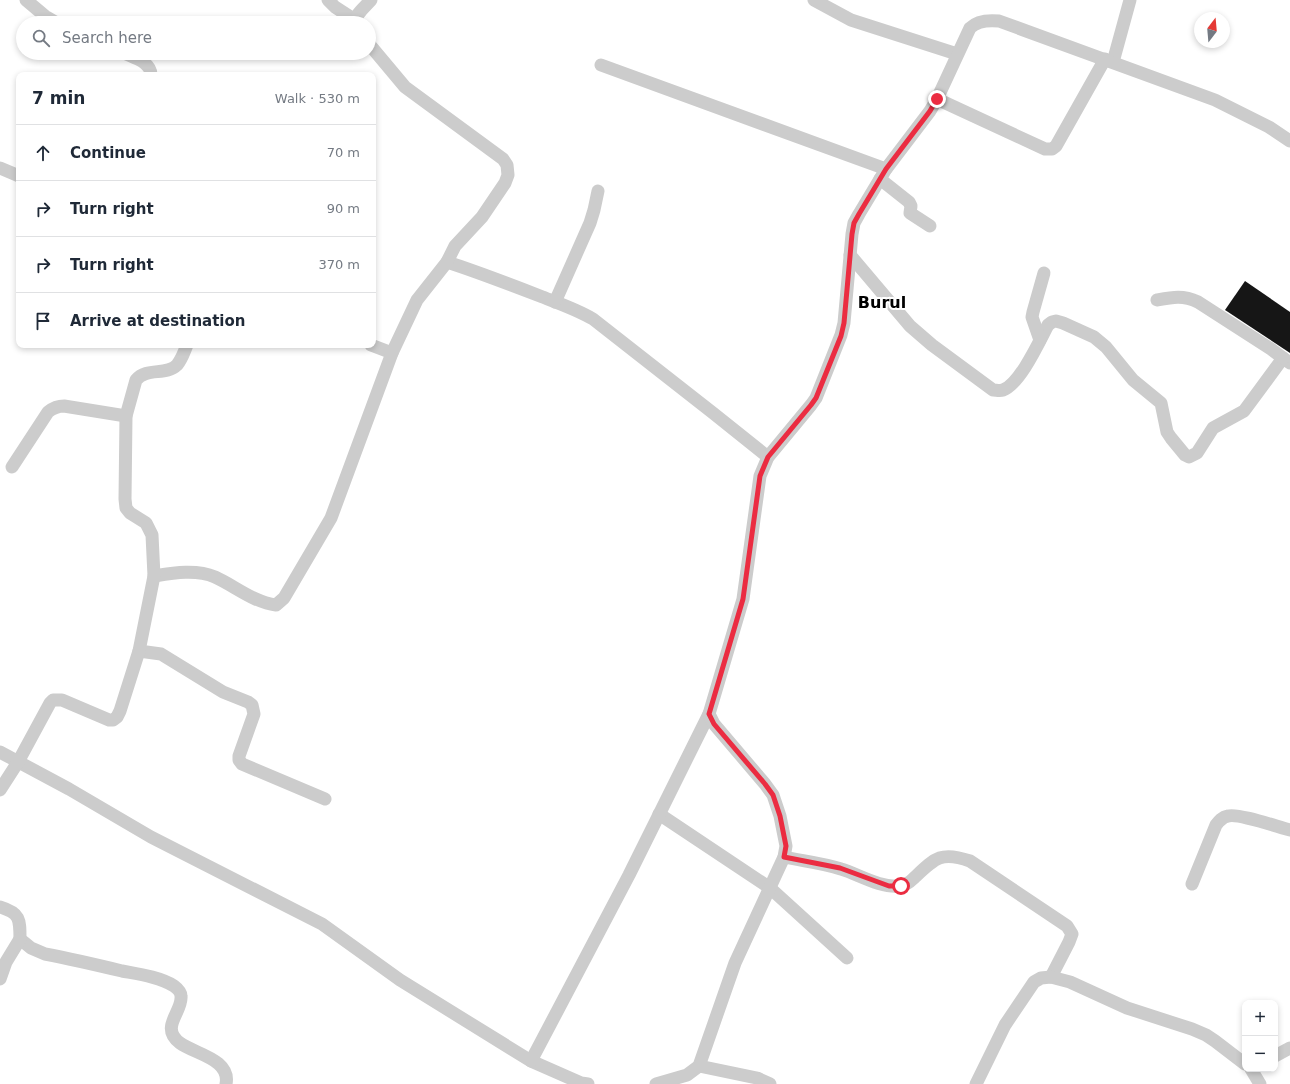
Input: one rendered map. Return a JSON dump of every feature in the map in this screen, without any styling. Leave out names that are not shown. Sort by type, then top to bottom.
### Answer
[{"type":"street","points":[[26,0],[45,16]]},
{"type":"street","points":[[328,0],[347,16]]},
{"type":"street","points":[[358,16],[371,0]]},
{"type":"street","points":[[814,0],[851,20],[957,54]]},
{"type":"street","points":[[937,99],[1046,149],[1052,149],[1056,146],[1109,60],[1130,0]]},
{"type":"street","points":[[530,1062],[629,875],[709,714],[743,599],[760,476],[768,457],[811,405],[820,388],[841,336],[844,323],[854,223],[883,174],[930,111],[970,28],[975,23],[990,20],[999,21],[1215,100],[1269,127],[1290,141]]},
{"type":"street","points":[[154,576],[185,572],[203,574],[214,577],[267,604],[276,605],[284,598],[331,518],[392,352],[417,300],[447,262],[455,246],[482,217],[505,183],[508,175],[507,166],[503,159],[406,87],[376,52]]},
{"type":"street","points":[[140,60],[150,67],[151,72]]},
{"type":"street","points":[[601,65],[883,174],[911,204],[910,213],[912,216],[930,226]]},
{"type":"street","points":[[0,168],[16,175]]},
{"type":"street","points":[[555,302],[590,223],[598,191]]},
{"type":"street","points":[[850,255],[910,326],[932,345],[993,390],[1002,391],[1018,378],[1048,325],[1052,322],[1056,321],[1094,337],[1106,347],[1133,380],[1160,403],[1167,432],[1180,449],[1189,457],[1197,453],[1213,428],[1244,411],[1286,361],[1265,345],[1188,297],[1175,297],[1157,300]]},
{"type":"street","points":[[447,262],[483,274],[582,313],[768,457]]},
{"type":"street","points":[[1040,340],[1032,317],[1044,273]]},
{"type":"street","points":[[376,347],[392,352]]},
{"type":"street","points":[[0,790],[18,762],[53,700],[62,700],[109,720],[113,720],[117,717],[120,711],[139,651],[154,576],[152,535],[146,523],[130,513],[126,508],[126,416],[136,380],[140,375],[148,372],[168,370],[176,366],[182,358],[186,348]]},
{"type":"street","points":[[12,467],[52,408],[64,406],[126,416]]},
{"type":"street","points":[[139,651],[161,654],[223,692],[252,705],[254,714],[239,756],[239,760],[242,764],[325,799]]},
{"type":"street","points":[[656,1084],[687,1079],[699,1066],[735,963],[784,857],[786,846],[780,816],[773,795],[714,724],[709,714]]},
{"type":"street","points":[[0,752],[69,789],[151,837],[322,924],[400,980],[530,1062],[581,1083],[588,1084]]},
{"type":"street","points":[[659,814],[770,888],[847,958]]},
{"type":"street","points":[[1192,884],[1216,825],[1221,818],[1230,815],[1265,822],[1290,830]]},
{"type":"street","points":[[784,857],[840,868],[889,886],[901,886],[911,881],[932,861],[945,856],[956,856],[970,861],[1067,926],[1072,934],[1070,942],[1051,977]]},
{"type":"street","points":[[0,907],[9,910],[18,918],[20,923],[20,939],[6,962],[0,979]]},
{"type":"street","points":[[20,939],[31,948],[45,954],[149,976],[178,989],[181,999],[171,1031],[174,1038],[181,1044],[216,1062],[222,1067],[226,1072],[226,1084]]},
{"type":"street","points":[[976,1084],[1004,1025],[1034,982],[1041,978],[1051,977],[1070,982],[1128,1008],[1206,1035],[1242,1062]]},
{"type":"street","points":[[1278,1054],[1290,1048]]},
{"type":"street","points":[[699,1066],[756,1078],[770,1084]]},
{"type":"street","points":[[1253,1072],[1260,1084]]},
{"type":"building","points":[[1245,281],[1290,312],[1290,353],[1225,310]]},
{"type":"district","name":"Burul","points":[[882,302]]},
{"type":"route","points":[[901,886],[889,886],[840,868],[784,857],[786,846],[780,816],[773,795],[714,724],[709,714],[743,599],[760,476],[763,467],[768,457],[816,398],[841,336],[844,323],[854,223],[886,169],[930,111],[937,99]]}]
